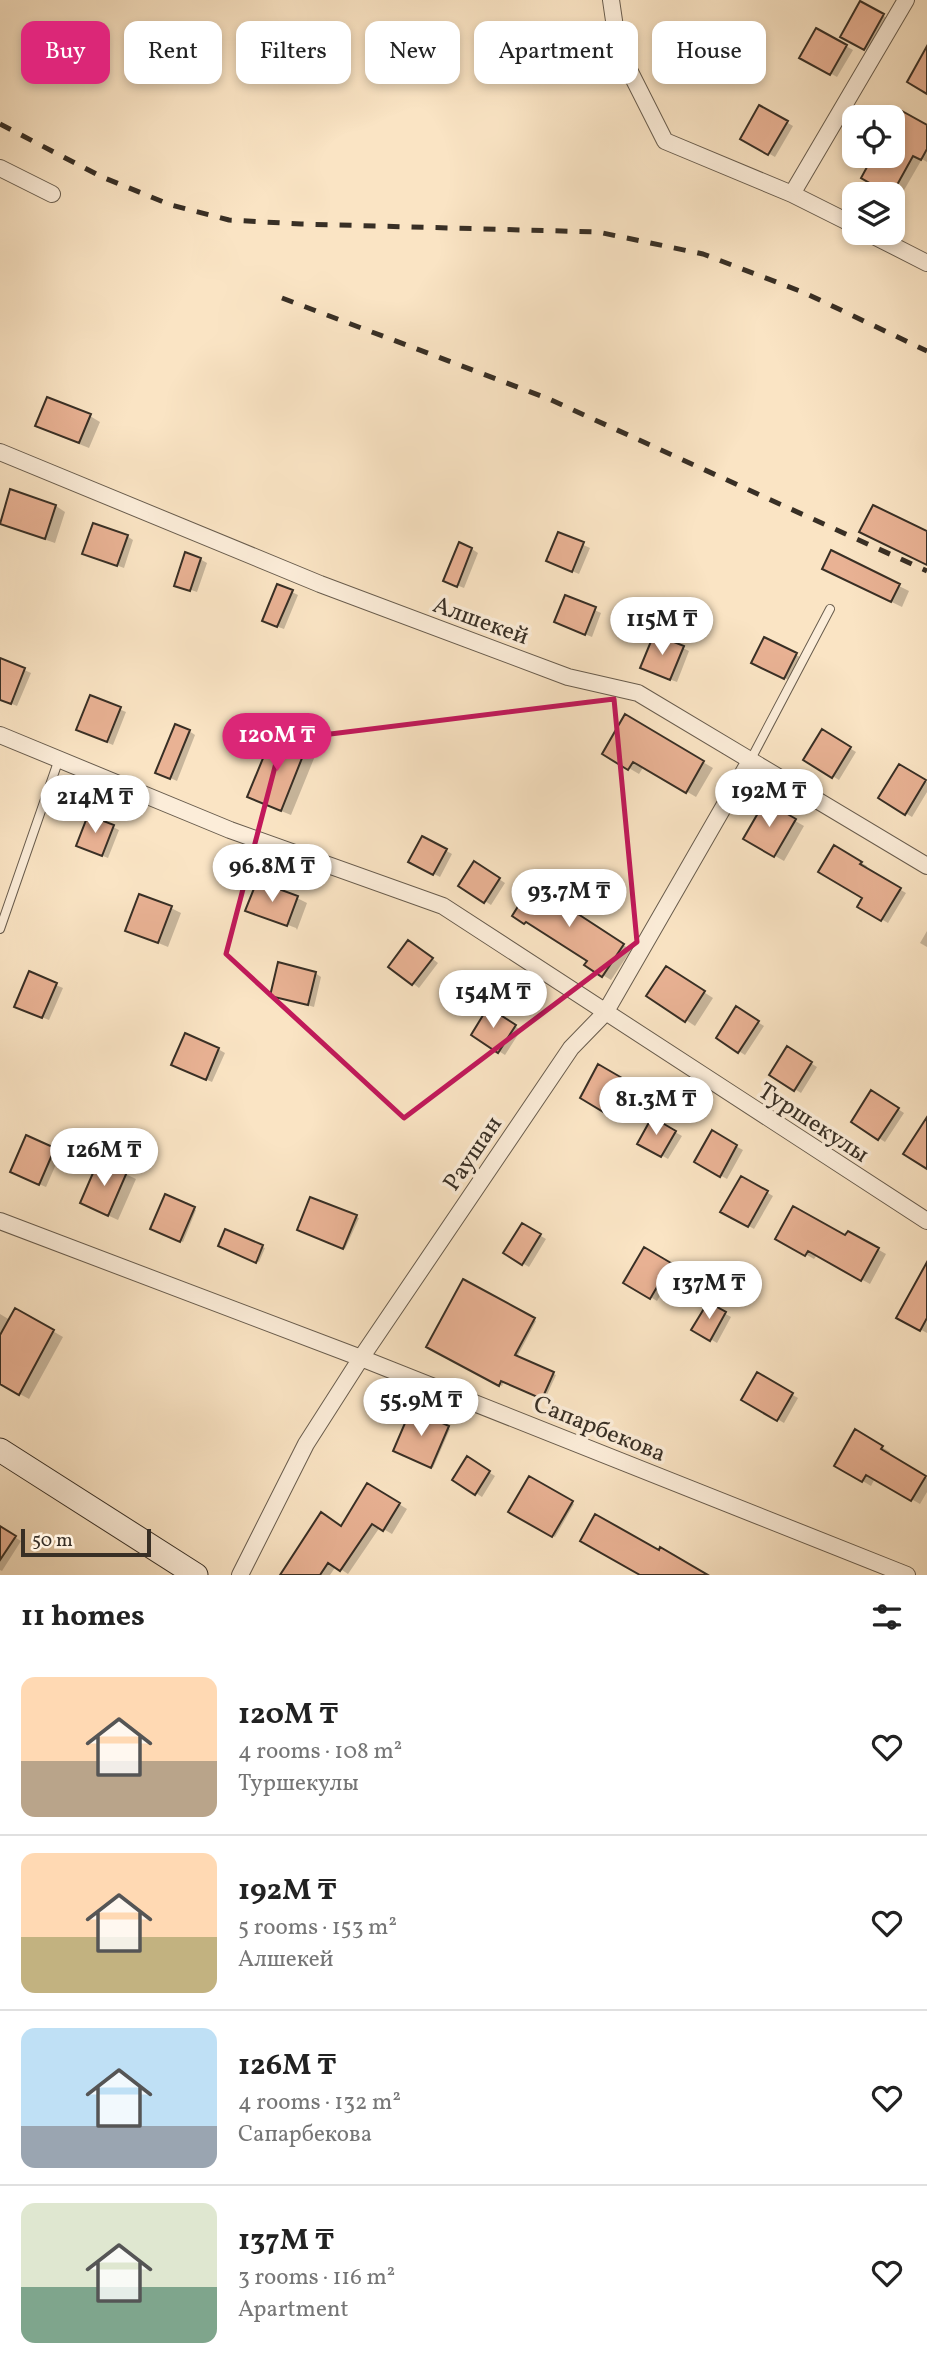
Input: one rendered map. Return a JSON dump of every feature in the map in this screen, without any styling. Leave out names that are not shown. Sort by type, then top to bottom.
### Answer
[{"type":"main road","points":[[0,1450],[196,1575]]},
{"type":"street","points":[[611,0],[618,48],[665,141],[792,194],[842,219]]},
{"type":"street","points":[[792,194],[906,0]]},
{"type":"street","points":[[0,168],[52,194]]},
{"type":"street","points":[[892,245],[927,263]]},
{"type":"street","name":"Алшекей","points":[[0,452],[320,584],[568,677],[638,693],[927,866]]},
{"type":"street","name":"Туршекулы","points":[[0,735],[230,831],[443,906],[927,1221]]},
{"type":"street","name":"Раушан","points":[[240,1575],[306,1444],[361,1358],[571,1048],[605,1013],[750,761]]},
{"type":"street","name":"Сапарбекова","points":[[0,1221],[361,1358],[907,1575]]},
{"type":"lane","points":[[750,761],[830,609]]},
{"type":"lane","points":[[0,929],[59,760]]},
{"type":"highlighted area","points":[[614,699],[637,942],[404,1118],[226,954],[282,740]]},
{"type":"building","points":[[860,1],[884,14],[864,50],[840,37]]},
{"type":"building","points":[[816,28],[847,45],[830,75],[799,58]]},
{"type":"building","points":[[927,46],[927,94],[907,82]]},
{"type":"building","points":[[759,105],[788,121],[768,155],[740,139]]},
{"type":"building","points":[[905,113],[927,125],[927,149],[921,160],[913,156],[899,182],[868,182],[861,178],[866,168],[905,168]]},
{"type":"building","points":[[47,397],[91,414],[79,443],[35,426]]},
{"type":"building","points":[[10,489],[56,505],[45,539],[0,524]]},
{"type":"building","points":[[873,505],[927,531],[927,565],[859,532]]},
{"type":"building","points":[[93,523],[128,535],[117,566],[82,554]]},
{"type":"building","points":[[558,532],[584,542],[572,572],[546,561]]},
{"type":"building","points":[[459,542],[472,548],[457,587],[443,581]]},
{"type":"building","points":[[831,550],[900,584],[891,602],[822,569]]},
{"type":"building","points":[[185,552],[201,558],[190,591],[174,586]]},
{"type":"building","points":[[277,584],[293,590],[277,627],[262,621]]},
{"type":"building","points":[[565,595],[596,607],[585,635],[554,622]]},
{"type":"building","points":[[654,634],[684,646],[670,680],[640,668]]},
{"type":"building","points":[[764,637],[797,653],[784,679],[751,663]]},
{"type":"building","points":[[0,658],[25,668],[11,704],[0,700]]},
{"type":"building","points":[[90,695],[121,707],[107,742],[76,730]]},
{"type":"building","points":[[625,714],[704,761],[686,793],[633,762],[628,770],[602,754]]},
{"type":"building","points":[[175,724],[190,730],[170,779],[155,773]]},
{"type":"building","points":[[822,729],[851,747],[832,778],[803,760]]},
{"type":"building","points":[[273,734],[306,748],[281,811],[247,797]]},
{"type":"building","points":[[899,764],[926,780],[905,815],[878,798]]},
{"type":"building","points":[[765,801],[796,819],[774,857],[743,839]]},
{"type":"building","points":[[88,815],[114,825],[102,856],[76,846]]},
{"type":"building","points":[[422,836],[447,849],[433,875],[408,862]]},
{"type":"building","points":[[834,845],[901,888],[881,921],[857,907],[862,898],[818,872]]},
{"type":"building","points":[[474,861],[500,878],[484,903],[458,886]]},
{"type":"building","points":[[257,881],[298,896],[287,926],[245,911]]},
{"type":"building","points":[[532,884],[624,944],[602,977],[584,965],[587,961],[512,916]]},
{"type":"building","points":[[139,894],[172,906],[158,943],[125,931]]},
{"type":"building","points":[[408,940],[433,958],[412,985],[388,967]]},
{"type":"building","points":[[278,962],[316,972],[308,1005],[270,996]]},
{"type":"building","points":[[666,966],[705,991],[685,1022],[646,996]]},
{"type":"building","points":[[29,971],[57,983],[42,1018],[14,1007]]},
{"type":"building","points":[[736,1006],[759,1021],[738,1053],[716,1038]]},
{"type":"building","points":[[488,1007],[516,1025],[498,1053],[471,1035]]},
{"type":"building","points":[[185,1033],[219,1048],[206,1080],[171,1065]]},
{"type":"building","points":[[787,1046],[812,1062],[794,1091],[769,1075]]},
{"type":"building","points":[[598,1064],[629,1082],[610,1116],[580,1098]]},
{"type":"building","points":[[871,1090],[899,1108],[878,1140],[851,1122]]},
{"type":"building","points":[[652,1117],[676,1131],[661,1157],[637,1144]]},
{"type":"building","points":[[927,1117],[927,1169],[903,1154]]},
{"type":"building","points":[[712,1130],[737,1145],[720,1177],[694,1162]]},
{"type":"building","points":[[26,1135],[55,1148],[39,1185],[10,1172]]},
{"type":"building","points":[[99,1159],[127,1172],[108,1216],[80,1203]]},
{"type":"building","points":[[741,1176],[768,1191],[748,1227],[720,1212]]},
{"type":"building","points":[[165,1194],[195,1207],[180,1242],[150,1229]]},
{"type":"building","points":[[310,1197],[357,1215],[343,1249],[297,1230]]},
{"type":"building","points":[[793,1206],[845,1235],[848,1231],[879,1248],[861,1281],[808,1251],[805,1256],[775,1239]]},
{"type":"building","points":[[522,1223],[541,1234],[522,1265],[503,1253]]},
{"type":"building","points":[[225,1229],[263,1245],[256,1263],[218,1246]]},
{"type":"building","points":[[644,1247],[671,1263],[650,1299],[623,1283]]},
{"type":"building","points":[[927,1262],[927,1318],[920,1331],[896,1318]]},
{"type":"building","points":[[463,1279],[535,1318],[515,1355],[554,1372],[542,1399],[501,1381],[499,1386],[426,1347]]},
{"type":"building","points":[[708,1302],[726,1312],[710,1341],[691,1330]]},
{"type":"building","points":[[15,1308],[54,1330],[19,1395],[0,1384],[0,1335]]},
{"type":"building","points":[[757,1372],[793,1393],[777,1421],[741,1400]]},
{"type":"building","points":[[411,1409],[449,1426],[431,1468],[393,1451]]},
{"type":"building","points":[[855,1429],[883,1446],[881,1449],[926,1476],[911,1501],[866,1475],[862,1482],[834,1466]]},
{"type":"building","points":[[467,1456],[490,1471],[475,1495],[452,1480]]},
{"type":"building","points":[[529,1476],[573,1501],[552,1537],[508,1512]]},
{"type":"building","points":[[367,1483],[400,1503],[383,1531],[372,1524],[340,1571],[328,1563],[320,1575],[280,1575],[321,1512],[341,1526]]},
{"type":"building","points":[[595,1514],[708,1575],[640,1575],[580,1541]]},
{"type":"building","points":[[0,1526],[16,1536],[0,1560]]},
{"type":"railway","points":[[0,124],[102,177],[171,205],[229,220],[598,232],[703,254],[805,293],[927,351]]},
{"type":"railway","points":[[282,298],[549,399],[927,571]]}]
